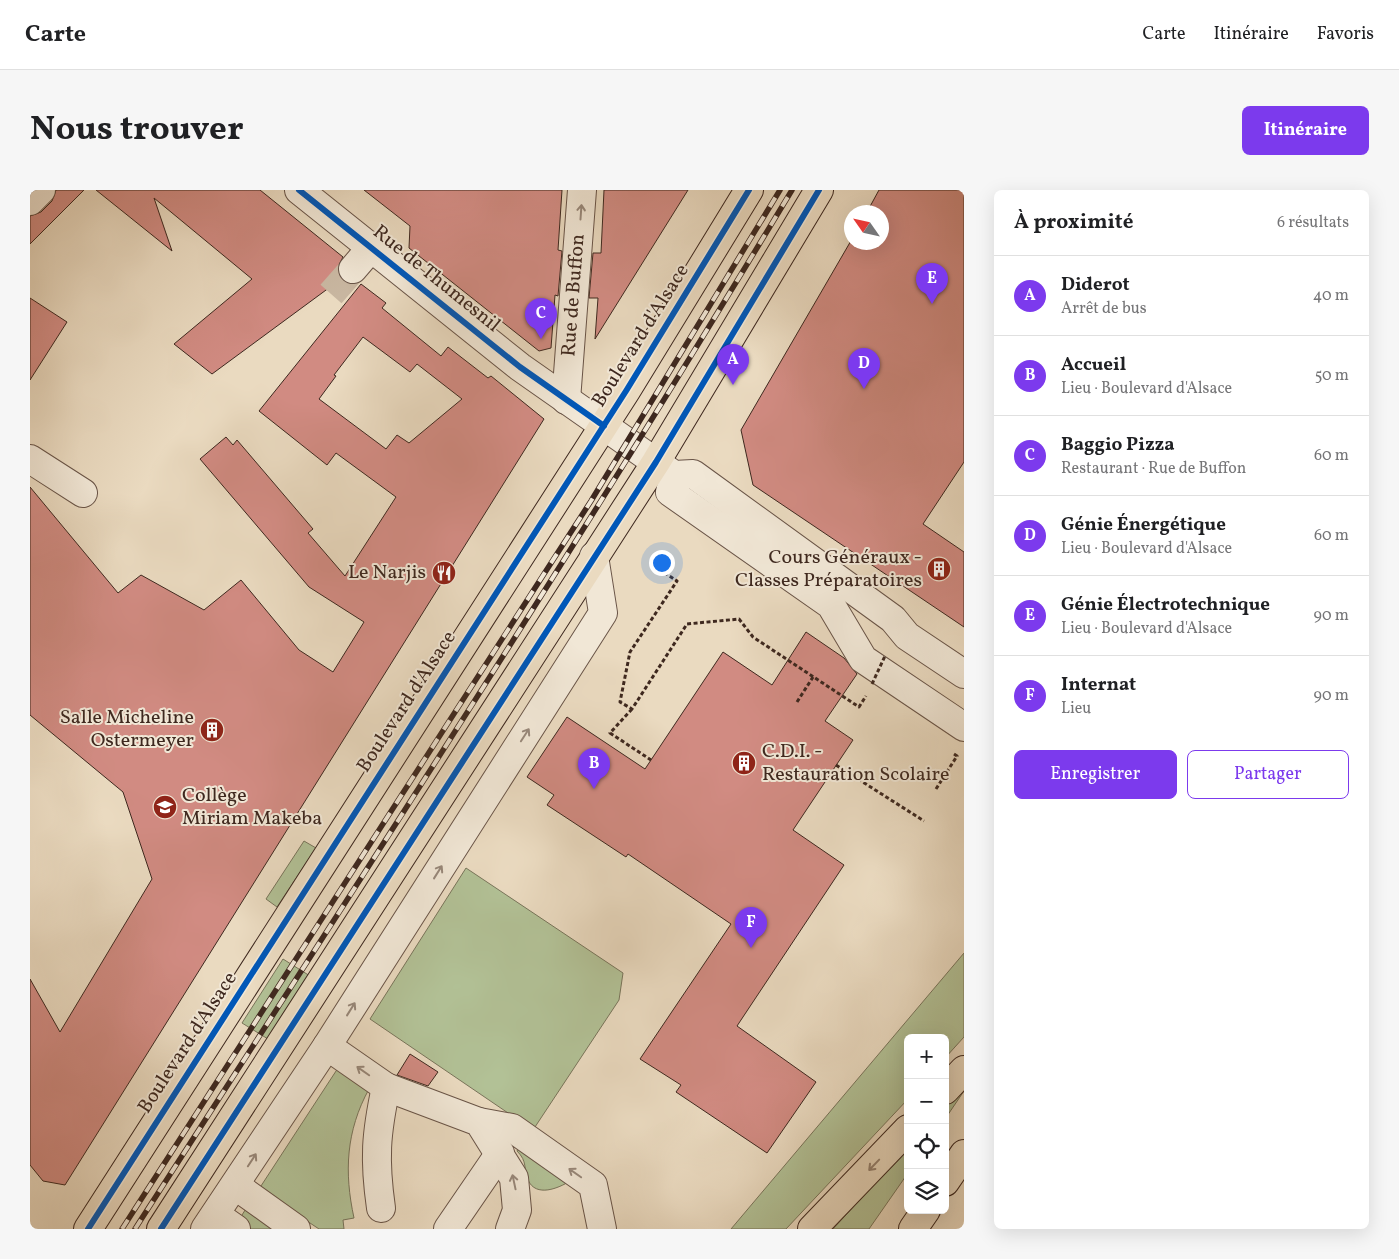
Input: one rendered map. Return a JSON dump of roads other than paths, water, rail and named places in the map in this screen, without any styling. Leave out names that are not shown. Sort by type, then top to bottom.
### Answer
[{"type":"main road","name":"Boulevard d'Alsace","points":[[88,1229],[604,426],[749,190]]},
{"type":"main road","points":[[161,1229],[594,556],[665,468],[819,190]]},
{"type":"main road","points":[[949,1086],[964,1070]]},
{"type":"main road","points":[[812,1229],[904,1133]]},
{"type":"main road","points":[[949,1176],[964,1154]]},
{"type":"main road","points":[[913,1229],[923,1214]]},
{"type":"street","points":[[30,201],[41,190]]},
{"type":"street","name":"Rue de Thumesnil","points":[[299,190],[520,367],[604,426]]},
{"type":"street","name":"Rue de Buffon","points":[[566,400],[582,190]]},
{"type":"street","points":[[352,269],[371,248]]},
{"type":"street","name":"Boulevard d'Alsace","points":[[604,426],[665,468]]},
{"type":"street","points":[[30,459],[83,493]]},
{"type":"street","points":[[964,674],[907,636],[893,618],[693,474],[665,468],[670,492],[831,605],[863,659],[964,727]]},
{"type":"street","points":[[219,1224],[236,1186],[603,613],[594,556]]},
{"type":"street","points":[[327,1046],[386,1087],[479,1122],[512,1128],[592,1185],[602,1229]]},
{"type":"street","points":[[381,1208],[376,1172],[377,1133],[386,1087]]},
{"type":"street","points":[[479,1122],[514,1178],[518,1210],[510,1229]]},
{"type":"street","points":[[448,1229],[500,1153]]},
{"type":"street","points":[[236,1186],[296,1229]]},
{"type":"tunnel","points":[[331,294],[353,269]]},
{"type":"railway","points":[[122,1229],[591,501],[780,190]]},
{"type":"railway","points":[[135,1229],[550,582],[792,190]]},
{"type":"place","name":"Génie Électrotechnique","points":[[932,304]]},
{"type":"place","name":"Baggio Pizza","points":[[541,339]]},
{"type":"place","name":"Diderot","points":[[733,385]]},
{"type":"place","name":"Génie Énergétique","points":[[864,389]]},
{"type":"place","name":"Cours Généraux - Classes Préparatoires","points":[[939,569]]},
{"type":"place","name":"Le Narjis","points":[[444,573]]},
{"type":"place","name":"Salle Micheline Ostermeyer","points":[[212,730]]},
{"type":"place","name":"C.D.I. - Restauration Scolaire","points":[[744,763]]},
{"type":"place","name":"Accueil","points":[[594,789]]},
{"type":"place","name":"Collège Miriam Makeba","points":[[165,807]]},
{"type":"place","name":"Internat","points":[[751,948]]}]
